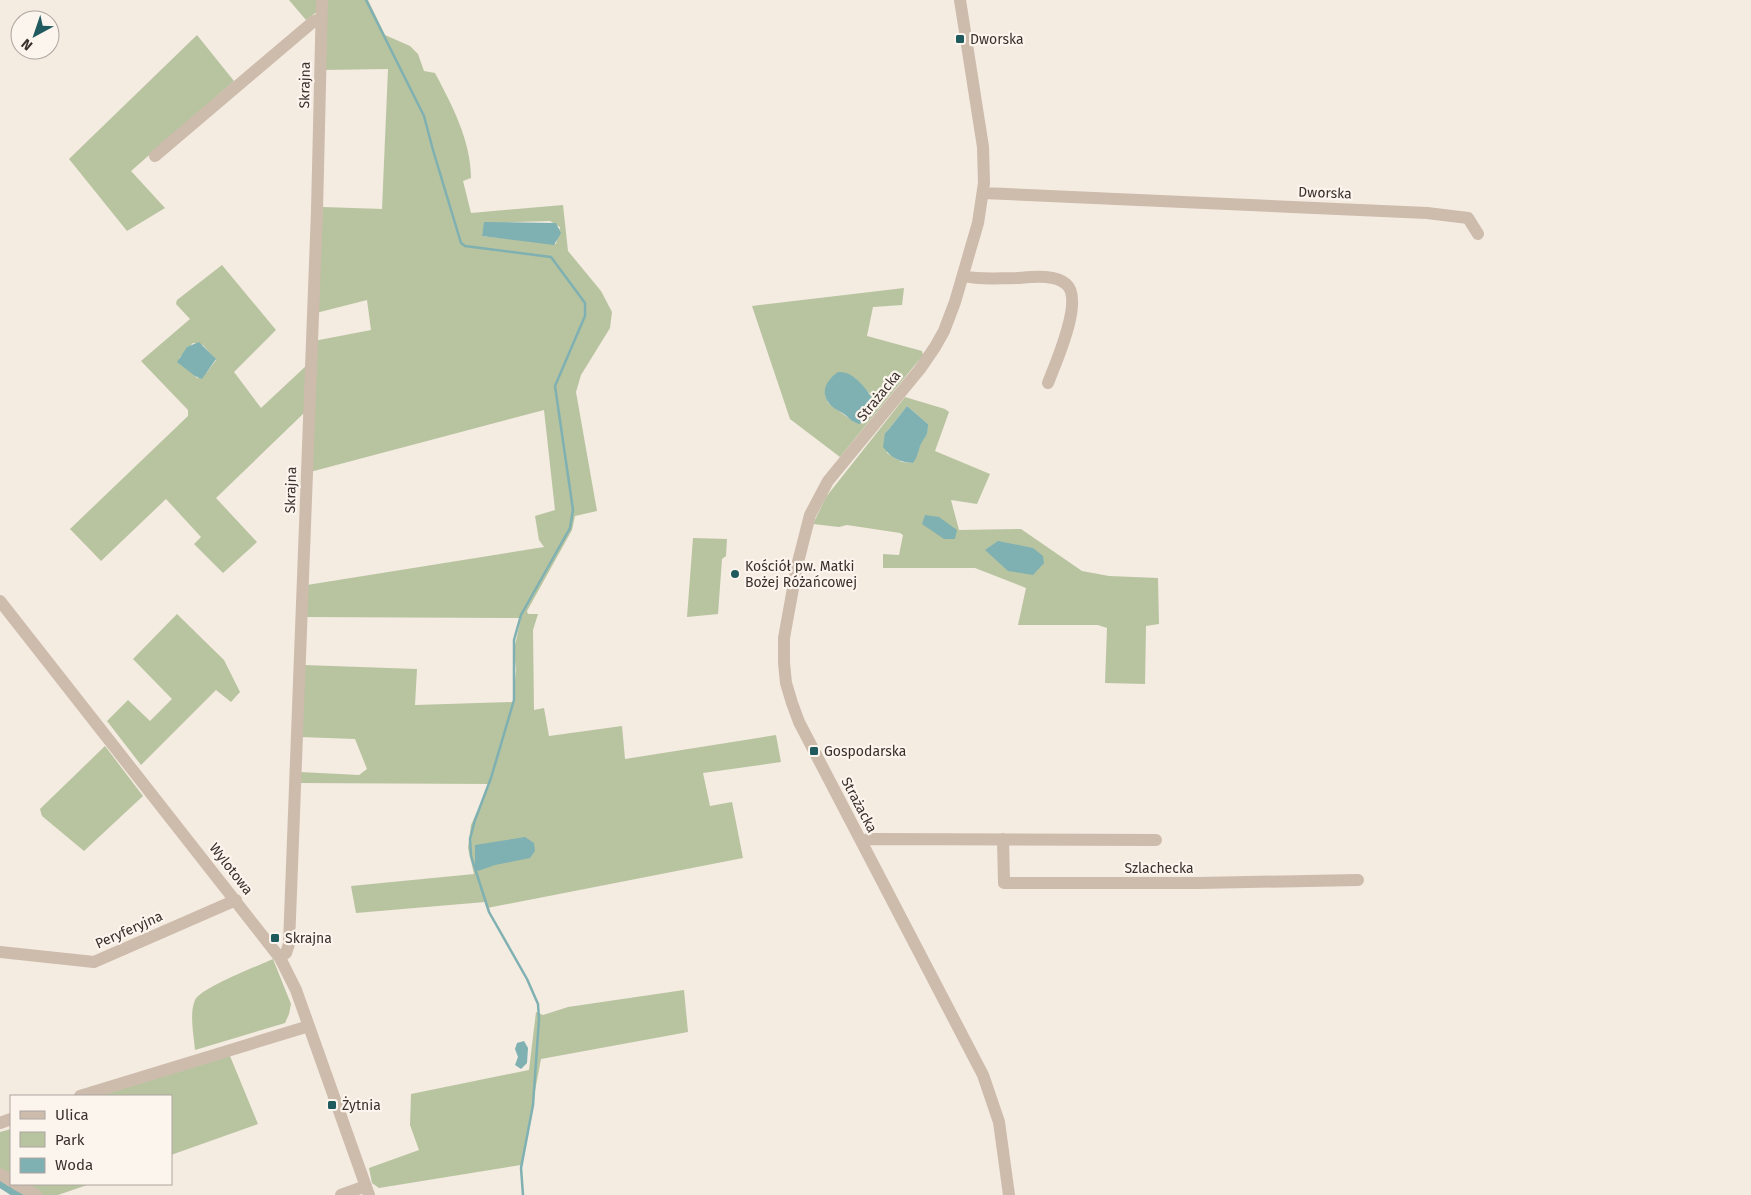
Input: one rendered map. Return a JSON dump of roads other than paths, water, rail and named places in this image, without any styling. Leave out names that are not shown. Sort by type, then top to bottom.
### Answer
[{"type":"street","name":"Skrajna","points":[[280,958],[286,953],[289,944],[296,797],[317,211],[322,0]]},
{"type":"street","name":"Strażacka","points":[[960,0],[984,160],[983,193],[977,229],[948,321],[931,354],[833,474],[817,500],[804,535],[784,630],[784,663],[792,703],[803,731],[987,1084],[999,1122],[1009,1195]]},
{"type":"street","name":"Skrajna","points":[[155,156],[314,21],[321,19]]},
{"type":"street","name":"Dworska","points":[[983,193],[1428,213],[1468,218],[1478,234]]},
{"type":"street","points":[[963,276],[1057,279],[1070,287],[1073,297],[1071,315],[1048,383]]},
{"type":"street","name":"Wylotowa","points":[[0,601],[280,958],[296,990],[368,1191]]},
{"type":"street","points":[[862,842],[868,839],[1156,840]]},
{"type":"street","name":"Szlachecka","points":[[1003,839],[1004,883],[1198,883],[1358,880]]},
{"type":"street","name":"Peryferyjna","points":[[0,952],[94,962],[236,900]]},
{"type":"street","points":[[83,1095],[309,1026]]},
{"type":"street","points":[[18,1185],[36,1195]]},
{"type":"street","points":[[341,1195],[368,1191]]},
{"type":"water","points":[[484,222],[556,223],[561,233],[554,245],[482,236]]},
{"type":"water","points":[[199,342],[216,359],[202,379],[177,362],[187,347]]},
{"type":"water","points":[[838,372],[850,374],[870,395],[873,404],[872,410],[860,424],[829,404],[826,398],[826,385]]},
{"type":"water","points":[[907,406],[928,424],[928,431],[913,463],[896,459],[883,447],[885,433]]},
{"type":"water","points":[[925,515],[939,517],[957,530],[955,539],[944,539],[922,524]]},
{"type":"water","points":[[998,541],[1033,548],[1043,556],[1044,563],[1033,575],[1008,571],[985,550]]},
{"type":"water","points":[[525,837],[534,843],[535,851],[530,858],[495,865],[478,871],[475,868],[475,845]]},
{"type":"water","points":[[524,1041],[528,1048],[527,1063],[521,1069],[515,1065],[518,1057],[515,1049],[517,1043]]},
{"type":"waterway","points":[[366,0],[424,116],[461,243],[465,246],[551,257],[585,303],[585,316],[555,386],[573,510],[570,528],[521,615],[514,640],[514,700],[491,778],[470,839],[471,856],[489,912],[527,979],[538,1004],[539,1019],[533,1105],[521,1168],[523,1195]]},
{"type":"waterway","points":[[0,1183],[19,1195]]},
{"type":"place","name":"Dworska","points":[[960,39]]},
{"type":"place","name":"Kościół pw. Matki Bożej Różańcowej","points":[[735,574]]},
{"type":"place","name":"Gospodarska","points":[[814,751]]},
{"type":"place","name":"Skrajna","points":[[275,938]]},
{"type":"place","name":"Żytnia","points":[[332,1105]]}]
